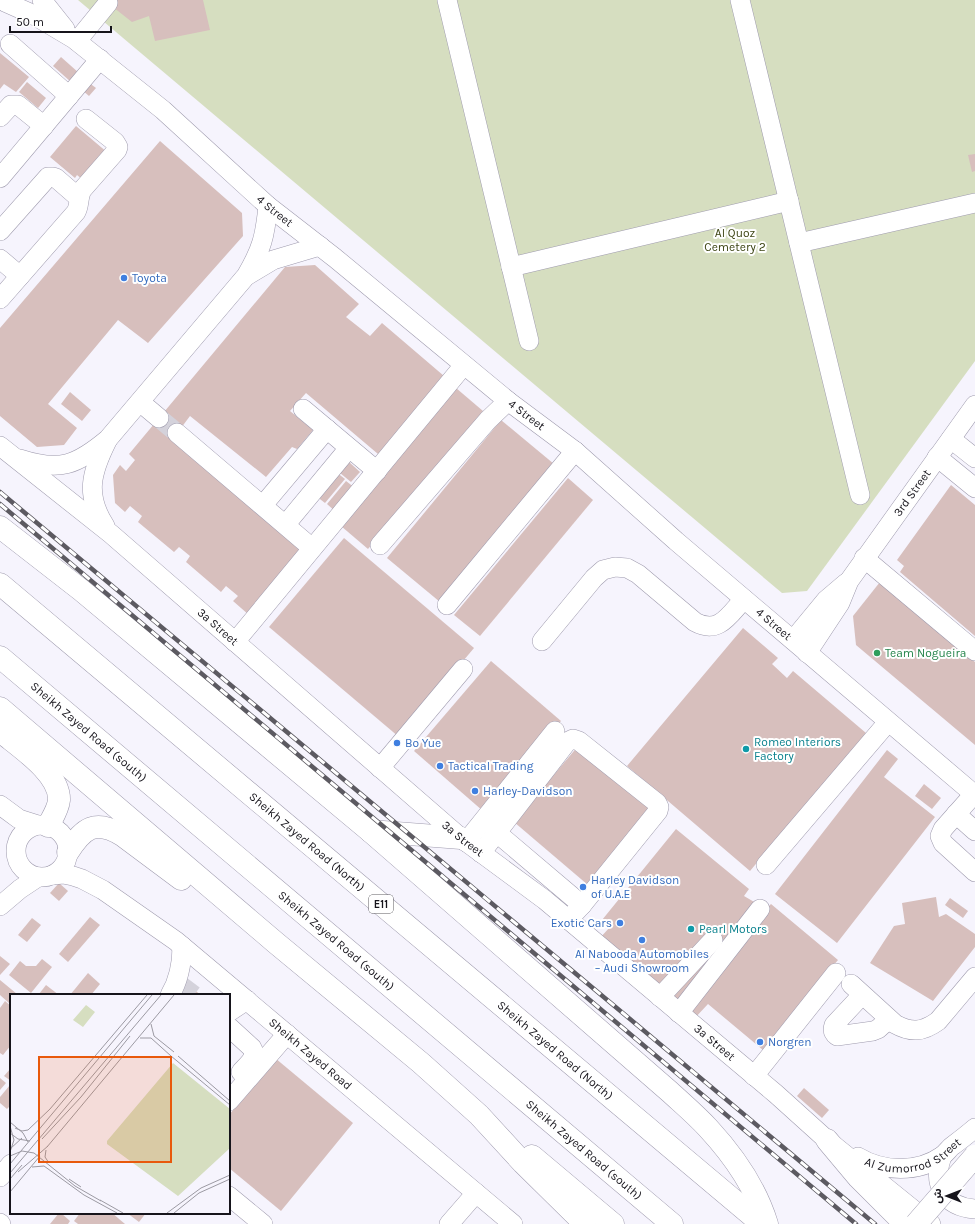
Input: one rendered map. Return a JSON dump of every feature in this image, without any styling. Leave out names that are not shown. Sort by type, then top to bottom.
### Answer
[{"type":"highway","points":[[0,527],[81,590],[370,831],[670,1092],[708,1128],[740,1167],[763,1211],[766,1224]]},
{"type":"highway","name":"Sheikh Zayed Road (North)","points":[[0,584],[762,1224]]},
{"type":"highway","name":"Sheikh Zayed Road (south)","points":[[0,657],[672,1224]]},
{"type":"highway","points":[[0,708],[276,943],[421,1063],[479,1116],[527,1168],[585,1224]]},
{"type":"highway","points":[[0,731],[43,767],[55,781],[59,800],[57,809],[43,826]]},
{"type":"highway","points":[[68,854],[82,832],[88,829],[96,827],[115,831],[221,908],[276,943]]},
{"type":"highway","points":[[370,831],[463,840]]},
{"type":"highway","points":[[479,1116],[551,1171],[613,1224]]},
{"type":"highway","points":[[827,1140],[858,1177],[905,1224]]},
{"type":"highway","points":[[916,1224],[975,1156]]},
{"type":"street","name":"4 Street","points":[[42,0],[75,40]]},
{"type":"street","points":[[447,0],[529,341]]},
{"type":"street","points":[[740,0],[860,495]]},
{"type":"street","name":"4 Street","points":[[4,2],[32,14],[75,40],[163,110],[268,206],[320,246],[508,401],[575,451],[676,541],[974,795]]},
{"type":"street","points":[[75,40],[108,3]]},
{"type":"street","points":[[10,44],[69,96]]},
{"type":"street","points":[[0,178],[100,59]]},
{"type":"street","points":[[0,118],[11,105],[18,105],[44,126]]},
{"type":"street","points":[[0,298],[76,212],[79,206],[79,198],[82,190],[118,147],[115,142],[86,119]]},
{"type":"street","points":[[0,231],[48,177],[54,177],[79,198]]},
{"type":"street","points":[[511,267],[789,201]]},
{"type":"street","points":[[799,243],[975,203]]},
{"type":"street","points":[[6,451],[33,463],[49,466],[65,464],[81,459],[108,439],[246,276],[261,249],[266,230],[268,206]]},
{"type":"street","points":[[246,276],[273,260],[320,246]]},
{"type":"street","points":[[0,259],[20,276]]},
{"type":"street","points":[[234,642],[464,365]]},
{"type":"street","points":[[380,545],[488,420],[508,401]]},
{"type":"street","points":[[140,402],[159,418]]},
{"type":"street","name":"3rd Street","points":[[849,581],[975,405]]},
{"type":"street","points":[[303,409],[377,471]]},
{"type":"street","points":[[263,505],[327,428]]},
{"type":"street","points":[[178,433],[286,524],[312,548]]},
{"type":"street","points":[[108,439],[94,471],[92,486],[93,501],[98,515],[110,534]]},
{"type":"street","points":[[951,439],[975,458]]},
{"type":"street","points":[[286,524],[349,448]]},
{"type":"street","name":"3a Street","points":[[6,451],[110,534],[463,840],[545,900],[794,1109],[827,1140],[931,1224]]},
{"type":"street","points":[[447,604],[575,451]]},
{"type":"street","points":[[938,457],[975,488]]},
{"type":"street","points":[[864,558],[975,651]]},
{"type":"street","points":[[542,641],[594,578],[603,570],[615,567],[627,568],[638,574],[695,622],[702,626],[717,626],[724,622],[744,599]]},
{"type":"street","points":[[793,640],[826,600],[849,581]]},
{"type":"street","points":[[807,653],[840,603],[849,581]]},
{"type":"street","points":[[380,768],[463,669]]},
{"type":"street","points":[[766,865],[888,722]]},
{"type":"street","points":[[463,840],[555,731]]},
{"type":"street","points":[[481,853],[567,742],[573,740],[579,741],[657,803],[659,807],[658,811],[582,905],[568,920]]},
{"type":"street","points":[[974,795],[941,832],[941,840],[975,872]]},
{"type":"street","points":[[0,804],[19,819],[54,828],[63,836],[68,854],[65,863],[60,870],[20,889],[0,906]]},
{"type":"street","points":[[0,810],[18,842]]},
{"type":"street","points":[[956,814],[975,831]]},
{"type":"street","points":[[0,906],[13,881],[18,862],[16,848],[18,842],[26,831],[43,826]]},
{"type":"street","points":[[497,833],[582,905]]},
{"type":"street","name":"Sheikh Zayed Road","points":[[68,854],[103,890]]},
{"type":"street","points":[[18,862],[26,872],[46,876]]},
{"type":"street","name":"Sheikh Zayed Road","points":[[46,876],[73,876],[82,879],[103,890],[157,927],[247,1000],[513,1224]]},
{"type":"street","points":[[679,1013],[760,909]]},
{"type":"street","points":[[660,997],[713,940]]},
{"type":"street","points":[[176,988],[181,964],[182,946]]},
{"type":"street","points":[[754,1076],[836,973]]},
{"type":"street","points":[[889,1019],[878,1029],[871,1032],[838,1036],[834,1034],[832,1030],[857,989],[896,1024],[904,1029],[912,1031],[922,1030],[938,1021],[975,977]]},
{"type":"street","points":[[230,1011],[247,1000]]},
{"type":"street","points":[[230,1028],[252,1048],[254,1055],[230,1087]]},
{"type":"street","points":[[230,1100],[287,1034]]},
{"type":"street","name":"Al Zumorrod Street","points":[[827,1140],[869,1164],[887,1168],[906,1169],[925,1164],[942,1156],[975,1128]]},
{"type":"street","points":[[942,1156],[938,1171],[938,1180],[945,1195],[958,1206],[975,1210]]},
{"type":"street","points":[[0,1177],[10,1165]]},
{"type":"street","points":[[449,1224],[476,1193]]},
{"type":"street","points":[[230,1197],[263,1224]]},
{"type":"green space","name":"Al Quoz Cemetery 2","points":[[78,0],[975,0],[975,361],[807,591],[782,593]]},
{"type":"building","points":[[104,0],[203,0],[210,30],[155,41],[149,16],[132,22]]},
{"type":"building","points":[[0,53],[29,77],[16,92],[4,84],[0,89]]},
{"type":"building","points":[[61,57],[79,73],[71,82],[53,66]]},
{"type":"building","points":[[27,82],[46,98],[38,108],[19,92]]},
{"type":"building","points":[[88,82],[96,88],[89,96],[82,90]]},
{"type":"building","points":[[76,126],[108,153],[84,181],[77,175],[75,178],[50,157]]},
{"type":"building","name":"Toyota","points":[[160,141],[242,213],[243,236],[148,343],[118,320],[48,404],[77,428],[64,445],[37,447],[0,416],[0,328]]},
{"type":"building","points":[[975,154],[975,171],[972,172],[968,155]]},
{"type":"building","points":[[315,265],[359,304],[346,317],[370,336],[382,323],[444,376],[378,454],[306,393],[290,411],[313,430],[297,449],[292,447],[266,477],[190,416],[175,436],[306,548],[249,615],[233,601],[238,596],[226,586],[221,592],[186,562],[190,556],[179,547],[174,552],[138,522],[142,516],[130,506],[125,512],[115,503],[113,475],[120,465],[126,471],[135,460],[129,454],[285,267]]},
{"type":"building","points":[[456,388],[483,411],[368,549],[341,526]]},
{"type":"building","points":[[70,392],[91,410],[82,421],[61,404]]},
{"type":"building","points":[[501,420],[554,464],[440,602],[387,558]]},
{"type":"building","points":[[349,462],[360,472],[351,482],[340,473]]},
{"type":"building","points":[[336,472],[345,479],[325,503],[316,496]]},
{"type":"building","points":[[568,478],[593,500],[480,636],[454,615]]},
{"type":"building","points":[[346,481],[355,488],[336,512],[327,504]]},
{"type":"building","points":[[951,485],[975,505],[975,636],[900,572],[904,566],[897,560]]},
{"type":"building","points":[[344,538],[474,648],[399,737],[269,627]]},
{"type":"building","points":[[880,582],[975,662],[975,745],[856,645],[853,616]]},
{"type":"building","name":"Romeo Interiors Factory","points":[[743,628],[778,658],[772,664],[787,678],[793,671],[866,733],[750,871],[627,766]]},
{"type":"building","points":[[491,661],[561,721],[483,811],[414,751]]},
{"type":"building","points":[[579,745],[653,808],[588,885],[514,822]]},
{"type":"building","points":[[887,750],[898,759],[884,777],[935,817],[837,943],[775,894]]},
{"type":"building","points":[[924,784],[941,798],[932,809],[915,796]]},
{"type":"building","points":[[676,829],[749,889],[744,896],[766,909],[771,904],[838,960],[763,1050],[708,1004],[694,1019],[599,939],[610,927],[602,920]]},
{"type":"building","points":[[59,883],[68,891],[59,901],[50,893]]},
{"type":"building","points":[[936,897],[939,917],[946,914],[975,934],[975,947],[933,1001],[870,963],[894,926],[905,924],[902,903]]},
{"type":"building","points":[[950,898],[968,911],[963,918],[945,905]]},
{"type":"building","points":[[90,917],[100,925],[68,962],[59,954]]},
{"type":"building","points":[[32,918],[41,925],[27,942],[18,935]]},
{"type":"building","points":[[0,956],[10,964],[0,975]]},
{"type":"building","points":[[42,959],[52,967],[31,993],[9,975],[20,961],[26,966],[36,966]]},
{"type":"building","points":[[88,973],[100,984],[92,994],[71,994]]},
{"type":"building","points":[[0,980],[17,994],[10,994],[9,1003],[0,995]]},
{"type":"building","points":[[185,983],[200,994],[176,994]]},
{"type":"building","points":[[46,985],[58,994],[39,994]]},
{"type":"building","points":[[5,1001],[10,1005],[10,1046],[3,1055],[0,1053],[0,1008]]},
{"type":"building","points":[[275,1058],[353,1123],[281,1211],[230,1169],[230,1114]]},
{"type":"building","points":[[10,1069],[10,1080],[4,1076]]},
{"type":"building","points":[[0,1078],[6,1083],[0,1090]]},
{"type":"building","points":[[10,1085],[10,1106],[7,1109],[0,1103],[0,1097]]},
{"type":"building","points":[[804,1088],[829,1110],[822,1118],[797,1096]]},
{"type":"building","points":[[58,1214],[62,1214],[70,1221],[68,1224],[50,1224]]},
{"type":"building","points":[[79,1214],[113,1214],[125,1224],[78,1224],[74,1221]]},
{"type":"building","points":[[128,1214],[145,1214],[139,1222]]},
{"type":"tunnel","points":[[159,418],[177,433]]},
{"type":"tunnel","points":[[182,986],[193,994]]},
{"type":"railway","points":[[0,492],[875,1224]]},
{"type":"railway","points":[[0,504],[856,1224]]},
{"type":"place","name":"Toyota","points":[[124,278]]},
{"type":"place","name":"Team Nogueira","points":[[877,653]]},
{"type":"place","name":"Bo Yue","points":[[397,743]]},
{"type":"place","name":"Romeo Interiors Factory","points":[[746,749]]},
{"type":"place","name":"Tactical Trading","points":[[440,766]]},
{"type":"place","name":"Harley-Davidson","points":[[475,791]]},
{"type":"place","name":"Harley Davidson of U.A.E","points":[[583,887]]},
{"type":"place","name":"Exotic Cars","points":[[620,923]]},
{"type":"place","name":"Pearl Motors","points":[[691,929]]},
{"type":"place","name":"Al Nabooda Automobiles – Audi Showroom","points":[[642,940]]},
{"type":"place","name":"Norgren","points":[[760,1042]]}]
